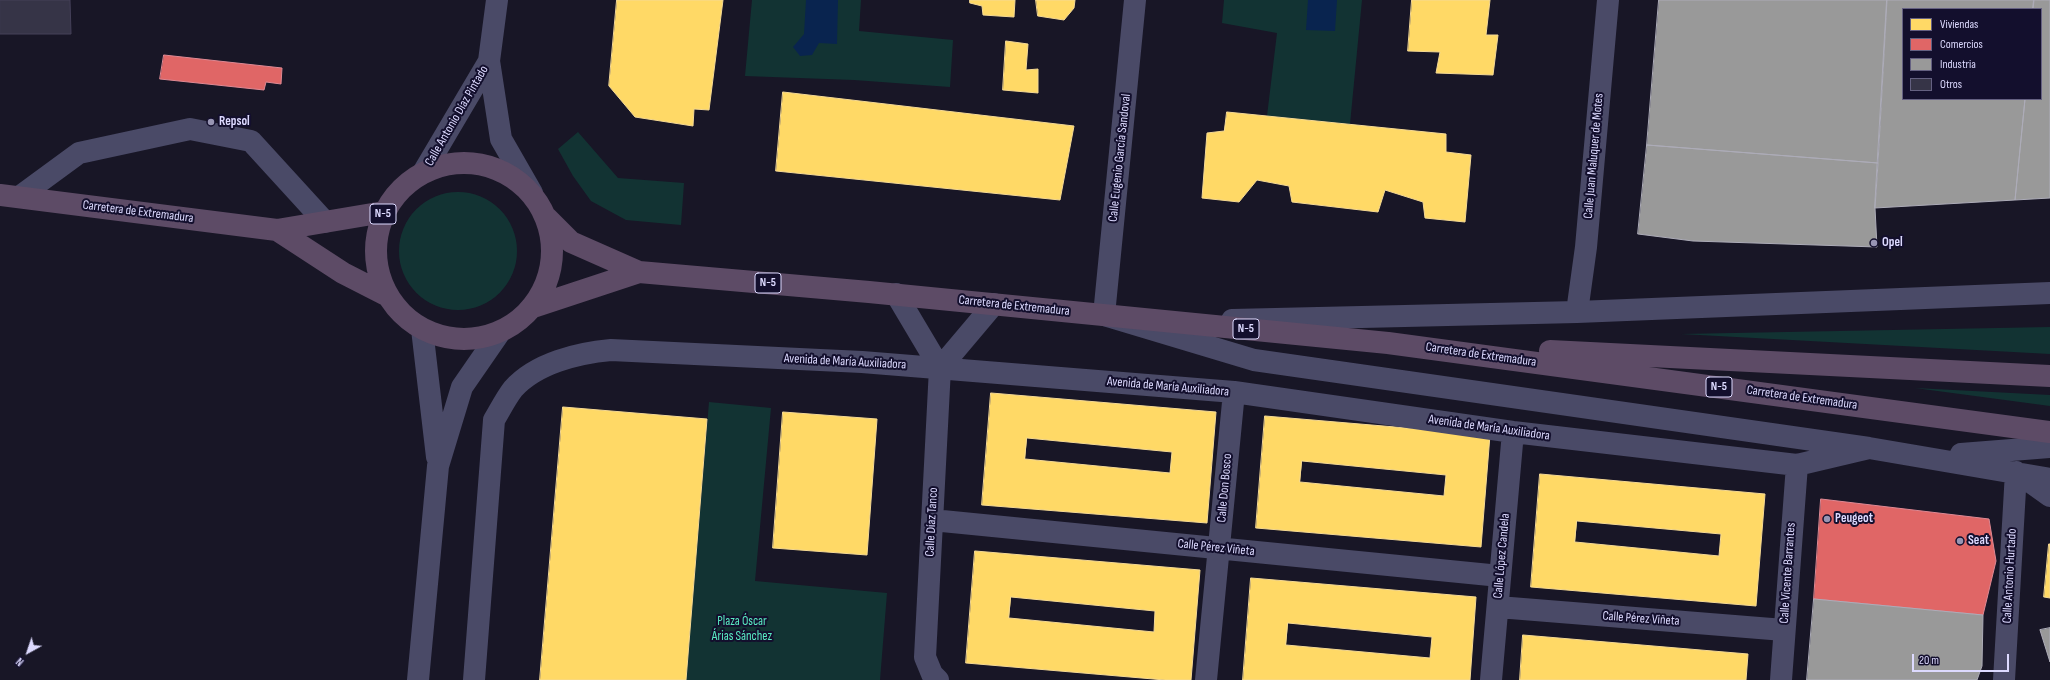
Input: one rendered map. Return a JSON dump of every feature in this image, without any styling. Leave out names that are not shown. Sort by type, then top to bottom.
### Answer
[{"type":"highway","name":"Carretera de Extremadura","points":[[547,218],[553,241],[552,265],[545,287],[533,307],[518,322],[500,332],[481,338],[461,339],[440,336],[422,328],[403,314],[388,296],[377,269],[376,240],[384,212],[401,188],[424,171],[453,162],[482,164],[510,174],[532,193],[547,218],[571,242],[639,272],[896,294],[1388,343],[2050,432]]},
{"type":"highway","name":"Carretera de Extremadura","points":[[10,196],[277,230],[384,212]]},
{"type":"highway","name":"Carretera de Extremadura","points":[[277,230],[343,273],[388,296]]},
{"type":"highway","name":"Carretera de Extremadura","points":[[533,307],[639,272]]},
{"type":"highway","name":"Carretera de Extremadura","points":[[1388,343],[1988,375],[2050,376]]},
{"type":"street","name":"Calle Antonio Díaz Pintado","points":[[497,0],[489,61],[501,139],[532,193]]},
{"type":"street","name":"Calle Eugenio García Sandoval","points":[[1104,315],[1135,0]]},
{"type":"street","name":"Calle Juan Maluquer de Motes","points":[[1578,312],[1586,247],[1608,0]]},
{"type":"street","name":"Calle Antonio Díaz Pintado","points":[[424,171],[489,61]]},
{"type":"street","points":[[10,196],[79,153],[190,129],[251,141],[325,222]]},
{"type":"street","points":[[1166,322],[1578,312],[2050,293]]},
{"type":"street","points":[[896,294],[940,368],[994,304]]},
{"type":"street","points":[[1104,315],[1254,360],[1869,448],[2050,478]]},
{"type":"street","points":[[422,328],[438,466]]},
{"type":"street","points":[[418,680],[438,466],[462,387],[500,332]]},
{"type":"street","name":"Avenida de María Auxiliadora","points":[[474,680],[494,420],[514,389],[538,370],[586,352],[611,350],[862,362],[1234,392],[1513,432],[1797,465],[1869,448]]},
{"type":"street","name":"Calle Díaz Tanco","points":[[935,677],[925,657],[940,368]]},
{"type":"street","name":"Calle Don Bosco","points":[[1206,680],[1234,392]]},
{"type":"street","name":"Calle López Candela","points":[[1491,680],[1513,432]]},
{"type":"street","points":[[1920,456],[2004,452],[2050,447]]},
{"type":"street","name":"Calle Vicente Barrantes","points":[[1781,680],[1797,465]]},
{"type":"street","points":[[2016,472],[2050,496]]},
{"type":"street","name":"Calle Antonio Hurtado","points":[[2004,680],[2016,472]]},
{"type":"street","name":"Calle Pérez Viñeta","points":[[932,520],[1500,576]]},
{"type":"street","name":"Calle Pérez Viñeta","points":[[1498,607],[1784,630]]},
{"type":"green space","points":[[752,0],[861,0],[859,31],[953,40],[950,87],[854,80],[745,76]]},
{"type":"green space","points":[[1224,0],[1362,0],[1350,124],[1267,116],[1277,33],[1222,23]]},
{"type":"green space","points":[[578,132],[618,178],[684,183],[681,225],[626,220],[591,201],[573,176],[558,149]]},
{"type":"green space","points":[[458,192],[469,193],[480,197],[491,202],[500,209],[507,218],[512,229],[516,240],[516,262],[512,273],[507,284],[500,293],[491,300],[480,305],[469,309],[458,310],[447,309],[436,305],[425,300],[416,293],[409,284],[404,273],[400,262],[399,251],[400,240],[404,229],[409,218],[416,209],[425,202],[436,197],[447,193]]},
{"type":"green space","points":[[2050,327],[2050,354],[1681,334]]},
{"type":"green space","points":[[1915,388],[2050,395],[2050,406]]},
{"type":"green space","name":"Plaza Óscar Árias Sánchez","points":[[709,402],[771,408],[755,581],[887,593],[880,680],[686,680]]},
{"type":"water","points":[[806,0],[838,0],[837,44],[819,43],[812,55],[800,56],[793,47],[804,34]]},
{"type":"water","points":[[1308,0],[1337,0],[1335,31],[1306,30]]},
{"type":"building: Viviendas","points":[[617,0],[723,0],[709,110],[694,109],[693,126],[635,117],[609,86]]},
{"type":"building: Viviendas","points":[[970,0],[1015,0],[1014,17],[983,15],[982,6],[970,3]]},
{"type":"building: Viviendas","points":[[1036,0],[1075,0],[1074,8],[1064,20],[1038,16]]},
{"type":"building: Viviendas","points":[[1412,0],[1490,0],[1486,35],[1498,35],[1493,75],[1436,73],[1440,52],[1408,51]]},
{"type":"building: Viviendas","points":[[1006,41],[1028,44],[1026,70],[1038,69],[1038,93],[1003,90]]},
{"type":"building: Viviendas","points":[[783,92],[1074,126],[1060,200],[776,171]]},
{"type":"building: Viviendas","points":[[1227,112],[1446,134],[1446,152],[1471,155],[1465,222],[1425,218],[1423,202],[1385,190],[1378,212],[1292,202],[1289,186],[1257,180],[1239,202],[1202,198],[1207,133],[1224,131]]},
{"type":"building: Viviendas","points":[[991,393],[1216,412],[1207,523],[982,505]],"holes":[[[1027,438],[1172,452],[1170,473],[1025,459]]]},
{"type":"building: Viviendas","points":[[563,407],[707,419],[686,680],[540,680]]},
{"type":"building: Viviendas","points":[[783,412],[877,419],[867,555],[773,548]]},
{"type":"building: Viviendas","points":[[1265,416],[1490,435],[1481,547],[1256,528]],"holes":[[[1302,461],[1446,475],[1444,496],[1300,482]]]},
{"type":"building: Viviendas","points":[[1540,474],[1765,494],[1756,606],[1531,587]],"holes":[[[1577,521],[1721,534],[1719,556],[1575,542]]]},
{"type":"building: Viviendas","points":[[2050,544],[2050,598],[2044,597]]},
{"type":"building: Viviendas","points":[[975,551],[1200,570],[1191,680],[1165,680],[966,663]],"holes":[[[1011,597],[1155,611],[1154,632],[1009,618]]]},
{"type":"building: Viviendas","points":[[1251,578],[1476,597],[1470,680],[1243,680]],"holes":[[[1288,623],[1432,637],[1430,658],[1286,645]]]},
{"type":"building: Viviendas","points":[[1523,635],[1748,654],[1746,680],[1520,680]]},
{"type":"building: Comercios","points":[[164,55],[282,68],[281,84],[266,82],[264,90],[160,79]]},
{"type":"building: Comercios","points":[[1821,499],[1989,519],[1996,561],[1983,615],[1814,599]]},
{"type":"building: Industria","points":[[1659,0],[1887,0],[1878,163],[1647,145]]},
{"type":"building: Industria","points":[[1887,0],[2034,0],[2033,8],[1902,8],[1902,100],[2025,100],[2015,200],[1875,208]]},
{"type":"building: Industria","points":[[2034,0],[2050,0],[2050,198],[2015,200],[2025,100],[2042,100],[2042,8],[2033,8]]},
{"type":"building: Industria","points":[[1647,145],[1878,163],[1875,208],[1877,247],[1693,241],[1638,234]]},
{"type":"building: Industria","points":[[1814,599],[1983,615],[1982,666],[1977,680],[1807,680]]},
{"type":"building: Industria","points":[[2050,628],[2050,662],[2040,630]]},
{"type":"building: Otros","points":[[0,0],[70,0],[71,34],[0,34]]},
{"type":"place","name":"Repsol","points":[[211,122]]},
{"type":"place","name":"Opel","points":[[1874,243]]},
{"type":"place","name":"Peugeot","points":[[1827,519]]},
{"type":"place","name":"Seat","points":[[1960,541]]}]
